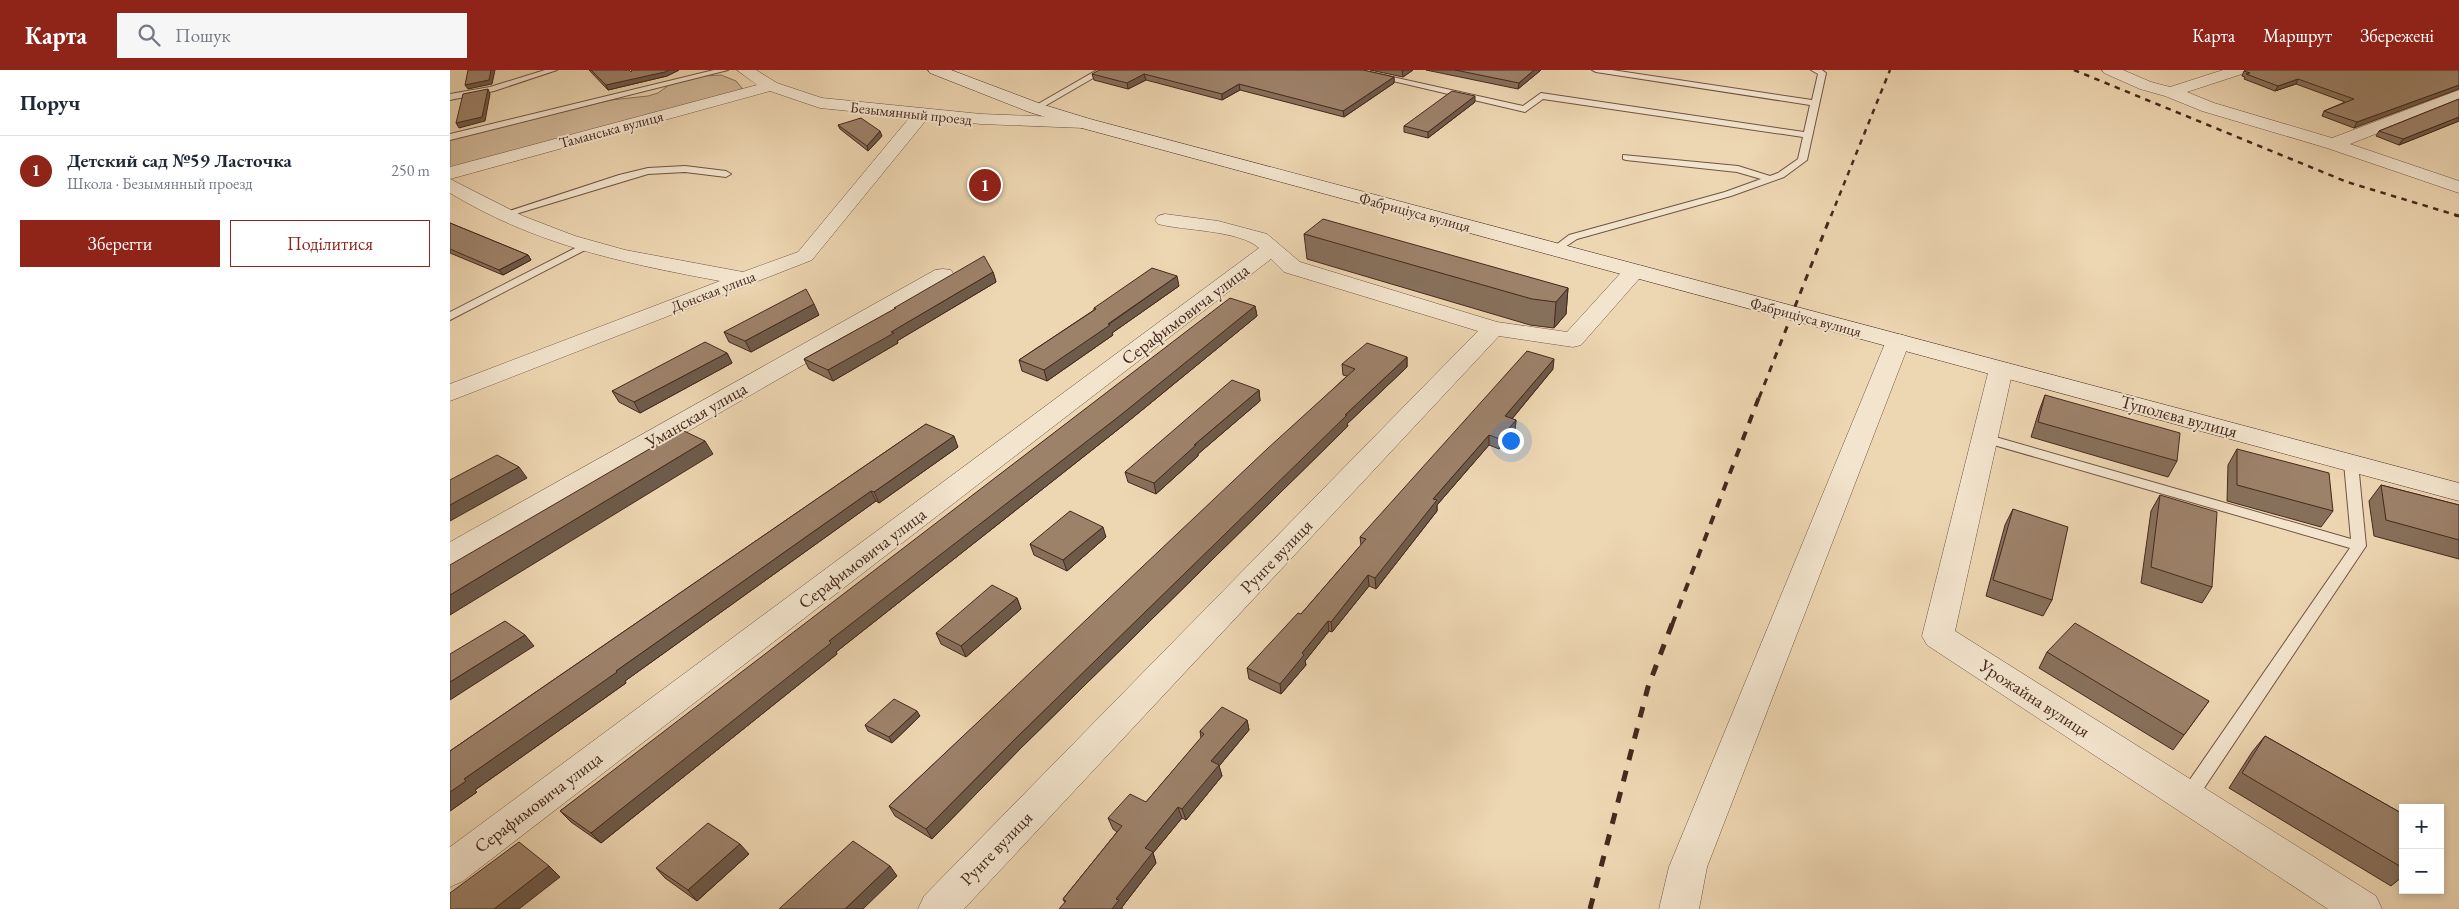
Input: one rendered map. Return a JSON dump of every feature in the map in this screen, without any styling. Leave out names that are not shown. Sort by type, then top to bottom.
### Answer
[{"type":"street","name":"Безымянный проезд","points":[[745,70],[771,86],[820,103],[981,120],[1084,123]]},
{"type":"street","name":"Фабриціуса вулиця","points":[[936,70],[1035,108],[1084,123],[1898,342]]},
{"type":"street","points":[[2110,70],[2146,86],[2171,92],[2208,108],[2334,144],[2459,188]]},
{"type":"street","points":[[2171,92],[2239,70]]},
{"type":"street","name":"Таманська вулиця","points":[[450,173],[771,86]]},
{"type":"street","points":[[2334,144],[2459,95]]},
{"type":"street","name":"Донская улица","points":[[450,393],[805,256],[922,114]]},
{"type":"street","points":[[450,185],[477,202],[585,246],[633,258],[743,279]]},
{"type":"street","points":[[1165,220],[1218,227],[1260,238],[1292,266],[1494,328],[1574,340],[1635,271]]},
{"type":"street","name":"Серафимовича улица","points":[[450,869],[1273,248]]},
{"type":"street","name":"Уманская улица","points":[[450,555],[943,275]]},
{"type":"street","name":"Рунге вулиця","points":[[938,909],[1494,328]]},
{"type":"street","points":[[1681,908],[1688,867],[1898,342]]},
{"type":"street","name":"Туполєва вулиця","points":[[1898,342],[2459,492]]},
{"type":"street","name":"Урожайна вулиця","points":[[2001,369],[1938,636],[2362,909]]},
{"type":"lane","points":[[450,97],[500,86],[553,70]]},
{"type":"lane","points":[[450,137],[724,70]]},
{"type":"lane","points":[[1035,108],[1103,70]]},
{"type":"lane","points":[[1350,70],[1525,109],[1541,96],[1807,135]]},
{"type":"lane","points":[[1596,70],[1815,103]]},
{"type":"lane","points":[[1556,250],[1573,237],[1728,194],[1781,175],[1802,160],[1822,73],[1815,70]]},
{"type":"lane","points":[[1626,157],[1738,169],[1770,179]]},
{"type":"lane","points":[[505,214],[622,177],[648,171],[685,169],[726,174]]},
{"type":"lane","points":[[450,316],[585,246]]},
{"type":"lane","points":[[1985,438],[2359,546]]},
{"type":"lane","points":[[2188,797],[2359,546],[2350,462]]},
{"type":"shaded area","points":[[721,75],[736,81],[742,88],[739,92],[450,170],[450,139],[611,100],[648,96],[658,93],[669,85],[703,76]]},
{"type":"building","points":[[468,70],[491,70],[489,80],[465,85]]},
{"type":"building","points":[[591,70],[629,70],[631,72],[632,70],[669,70],[606,85]]},
{"type":"building","points":[[1099,70],[1363,70],[1394,77],[1343,111],[1239,84],[1222,94],[1144,74],[1127,83],[1092,74]]},
{"type":"building","points":[[1455,70],[1534,70],[1519,83]]},
{"type":"building","points":[[2459,70],[2459,85],[2357,122],[2324,111],[2354,99],[2298,79],[2278,86],[2246,74],[2250,73],[2244,71]]},
{"type":"building","points":[[488,89],[482,117],[456,123],[463,94]]},
{"type":"building","points":[[1452,91],[1475,96],[1428,132],[1404,126]]},
{"type":"building","points":[[2459,99],[2459,117],[2403,139],[2379,131]]},
{"type":"building","points":[[861,118],[880,131],[867,146],[838,125]]},
{"type":"building","points":[[1323,219],[1568,288],[1556,302],[1532,299],[1304,234]]},
{"type":"building","points":[[450,223],[528,255],[499,270],[450,249]]},
{"type":"building","points":[[984,256],[993,272],[891,332],[894,333],[828,370],[804,359],[896,308],[894,308]]},
{"type":"building","points":[[1152,268],[1177,276],[1044,370],[1019,360],[1096,309],[1094,308]]},
{"type":"building","points":[[806,289],[814,304],[745,341],[724,332]]},
{"type":"building","points":[[1230,298],[1255,306],[1122,414],[829,641],[831,643],[591,833],[560,811]]},
{"type":"building","points":[[705,342],[727,353],[634,402],[612,391]]},
{"type":"building","points":[[1367,343],[1407,357],[1345,415],[1347,415],[1016,738],[926,829],[889,806],[1267,449],[1355,369],[1342,364]]},
{"type":"building","points":[[1527,351],[1554,359],[1505,416],[1516,420],[1500,439],[1489,435],[1433,499],[1437,500],[1375,578],[1368,575],[1331,622],[1328,621],[1302,653],[1304,655],[1280,684],[1247,668],[1298,613],[1301,614],[1366,539],[1360,537]]},
{"type":"building","points":[[1232,380],[1259,390],[1194,445],[1196,445],[1154,483],[1125,472]]},
{"type":"building","points":[[2045,395],[2180,433],[2177,461],[2038,422]]},
{"type":"building","points":[[926,424],[954,436],[874,492],[871,491],[616,671],[464,779],[466,781],[450,792],[450,751]]},
{"type":"building","points":[[682,430],[705,441],[450,595],[450,565]]},
{"type":"building","points":[[2237,449],[2329,473],[2333,511],[2237,485]]},
{"type":"building","points":[[497,455],[519,467],[450,505],[450,480]]},
{"type":"building","points":[[2381,485],[2459,505],[2459,540],[2386,520]]},
{"type":"building","points":[[2160,495],[2217,512],[2212,587],[2151,567]]},
{"type":"building","points":[[2013,509],[2068,527],[2052,600],[1993,580]]},
{"type":"building","points":[[1070,511],[1103,527],[1063,560],[1030,544]]},
{"type":"building","points":[[992,585],[1017,598],[961,646],[936,633]]},
{"type":"building","points":[[505,621],[525,635],[450,682],[450,654]]},
{"type":"building","points":[[2075,623],[2209,701],[2184,735],[2047,652]]},
{"type":"building","points":[[894,699],[917,711],[889,737],[865,725]]},
{"type":"building","points":[[1222,707],[1247,720],[1211,761],[1219,765],[1182,809],[1178,807],[1145,848],[1153,852],[1116,899],[1119,900],[1112,909],[1059,909],[1066,901],[1063,899],[1122,826],[1108,818],[1130,794],[1146,802],[1204,734],[1200,731]]},
{"type":"building","points":[[2265,736],[2399,812],[2399,866],[2242,773]]},
{"type":"building","points":[[708,823],[740,844],[688,890],[656,868]]},
{"type":"building","points":[[853,841],[890,866],[845,909],[779,909]]},
{"type":"building","points":[[519,842],[549,866],[494,909],[450,909],[450,893]]},
{"type":"railway","points":[[1831,216],[1890,70]]},
{"type":"railway","points":[[2074,70],[2347,182],[2459,216],[2455,215]]},
{"type":"railway","points":[[1759,398],[1831,215]]},
{"type":"railway","points":[[1672,625],[1759,397]]},
{"type":"railway","points":[[1590,909],[1648,687],[1672,624]]},
{"type":"place","name":"Детский сад №59 Ласточка","points":[[985,185]]}]
